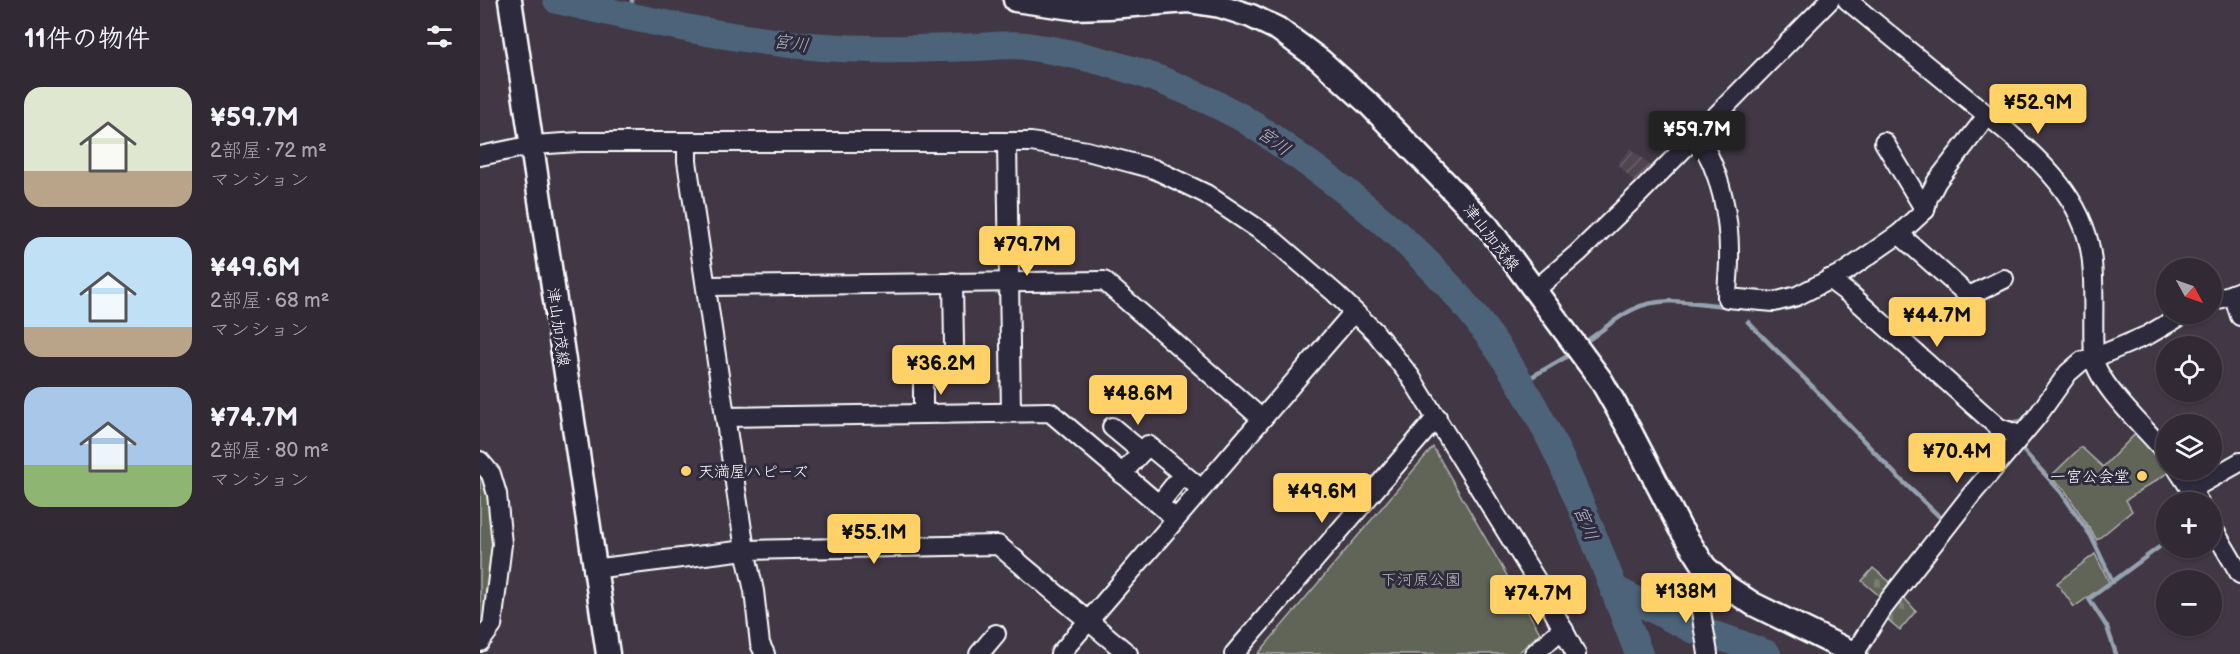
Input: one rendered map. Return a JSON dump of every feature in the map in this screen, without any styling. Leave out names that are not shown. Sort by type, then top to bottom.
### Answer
[{"type":"main road","name":"津山加茂線","points":[[510,0],[533,145],[593,570],[608,654]]},
{"type":"main road","name":"津山加茂線","points":[[1015,0],[1072,8],[1201,2],[1251,16],[1278,29],[1320,60],[1352,88],[1488,227],[1601,380],[1634,438],[1680,528],[1705,567],[1727,587],[1753,604],[1855,654]]},
{"type":"street","points":[[1534,291],[1598,234],[1830,0]]},
{"type":"street","points":[[1847,0],[2038,160],[2065,190],[2076,207],[2083,225],[2092,262],[2092,319],[2095,353],[2101,376],[2112,392],[2156,442]]},
{"type":"street","points":[[1697,136],[1708,151],[1722,197],[1729,239],[1727,298],[1774,302],[1834,282],[1899,234],[1925,210],[1928,198],[1937,181],[1986,117]]},
{"type":"street","points":[[480,156],[533,145],[579,142],[1031,142],[1088,151],[1154,170],[1206,194],[1270,237],[1375,332],[1410,376],[1437,417],[1540,586],[1576,654]]},
{"type":"street","points":[[1007,142],[1011,412]]},
{"type":"street","points":[[1884,142],[1925,210]]},
{"type":"street","points":[[687,143],[687,161],[745,550],[754,591],[760,644],[765,654]]},
{"type":"street","points":[[1899,234],[1969,296],[2004,279]]},
{"type":"street","points":[[707,286],[1104,280],[1262,419]]},
{"type":"street","points":[[953,282],[954,346]]},
{"type":"street","points":[[1834,282],[1999,428],[2020,435]]},
{"type":"street","points":[[2236,293],[2240,316]]},
{"type":"street","points":[[1060,654],[1354,312]]},
{"type":"street","points":[[1855,654],[1883,608],[2036,418],[2068,373],[2095,353],[2148,335],[2167,324]]},
{"type":"street","points":[[923,379],[923,413]]},
{"type":"street","points":[[726,417],[1050,412],[1176,519]]},
{"type":"street","points":[[1234,654],[1437,417]]},
{"type":"street","points":[[1112,427],[1142,452]]},
{"type":"street","points":[[1122,474],[1148,445],[1201,489]]},
{"type":"street","points":[[480,461],[491,474],[497,494],[502,544],[492,626],[480,642]]},
{"type":"street","points":[[2201,492],[2240,462]]},
{"type":"street","points":[[1158,504],[1183,474]]},
{"type":"street","points":[[2222,544],[2240,574]]},
{"type":"street","points":[[593,570],[745,550],[998,545],[1128,654]]},
{"type":"street","points":[[1705,567],[1700,575],[1700,590],[1708,654]]},
{"type":"street","points":[[1534,654],[1564,630]]},
{"type":"street","points":[[979,654],[996,634]]},
{"type":"shaded area","points":[[1631,148],[1656,171],[1639,187],[1617,164]]},
{"type":"green space","points":[[2141,428],[2156,447],[2157,480],[2126,500],[2132,511],[2097,540],[2064,489],[2050,477],[2081,447],[2103,467]]},
{"type":"green space","name":"下河原公園","points":[[1433,447],[1540,633],[1517,654],[1258,654]]},
{"type":"green space","points":[[480,472],[487,495],[493,540],[484,621],[480,627]]},
{"type":"green space","points":[[2095,554],[2109,582],[2074,607],[2057,583]]},
{"type":"green space","points":[[1873,568],[1894,585],[1883,599],[1862,581]]},
{"type":"green space","points":[[1898,591],[1916,611],[1900,630],[1881,614]]},
{"type":"waterway","name":"宮川","points":[[557,0],[674,26],[794,44],[834,48],[886,49],[1014,45],[1054,50],[1108,63],[1161,80],[1244,119],[1362,204],[1422,257],[1475,317],[1499,350],[1540,418],[1586,517],[1639,654]]},
{"type":"waterway","points":[[630,17],[632,0]]},
{"type":"waterway","points":[[1845,281],[1853,284],[1877,307]]},
{"type":"waterway","points":[[1588,340],[1622,315],[1656,302],[1727,306]]},
{"type":"waterway","points":[[1780,309],[1798,305]]},
{"type":"waterway","points":[[1748,322],[1898,477],[1943,520]]},
{"type":"waterway","points":[[1521,383],[1566,357]]},
{"type":"waterway","points":[[2008,423],[2026,419]]},
{"type":"waterway","points":[[2020,447],[2061,492],[2091,536],[2113,582]]},
{"type":"waterway","points":[[2116,654],[2107,627],[2089,599],[2156,549]]},
{"type":"waterway","name":"宮川","points":[[1614,589],[1692,629],[1767,654]]},
{"type":"place","name":"天満屋ハピーズ","points":[[686,471]]},
{"type":"place","name":"一宮公会堂","points":[[2142,476]]}]
